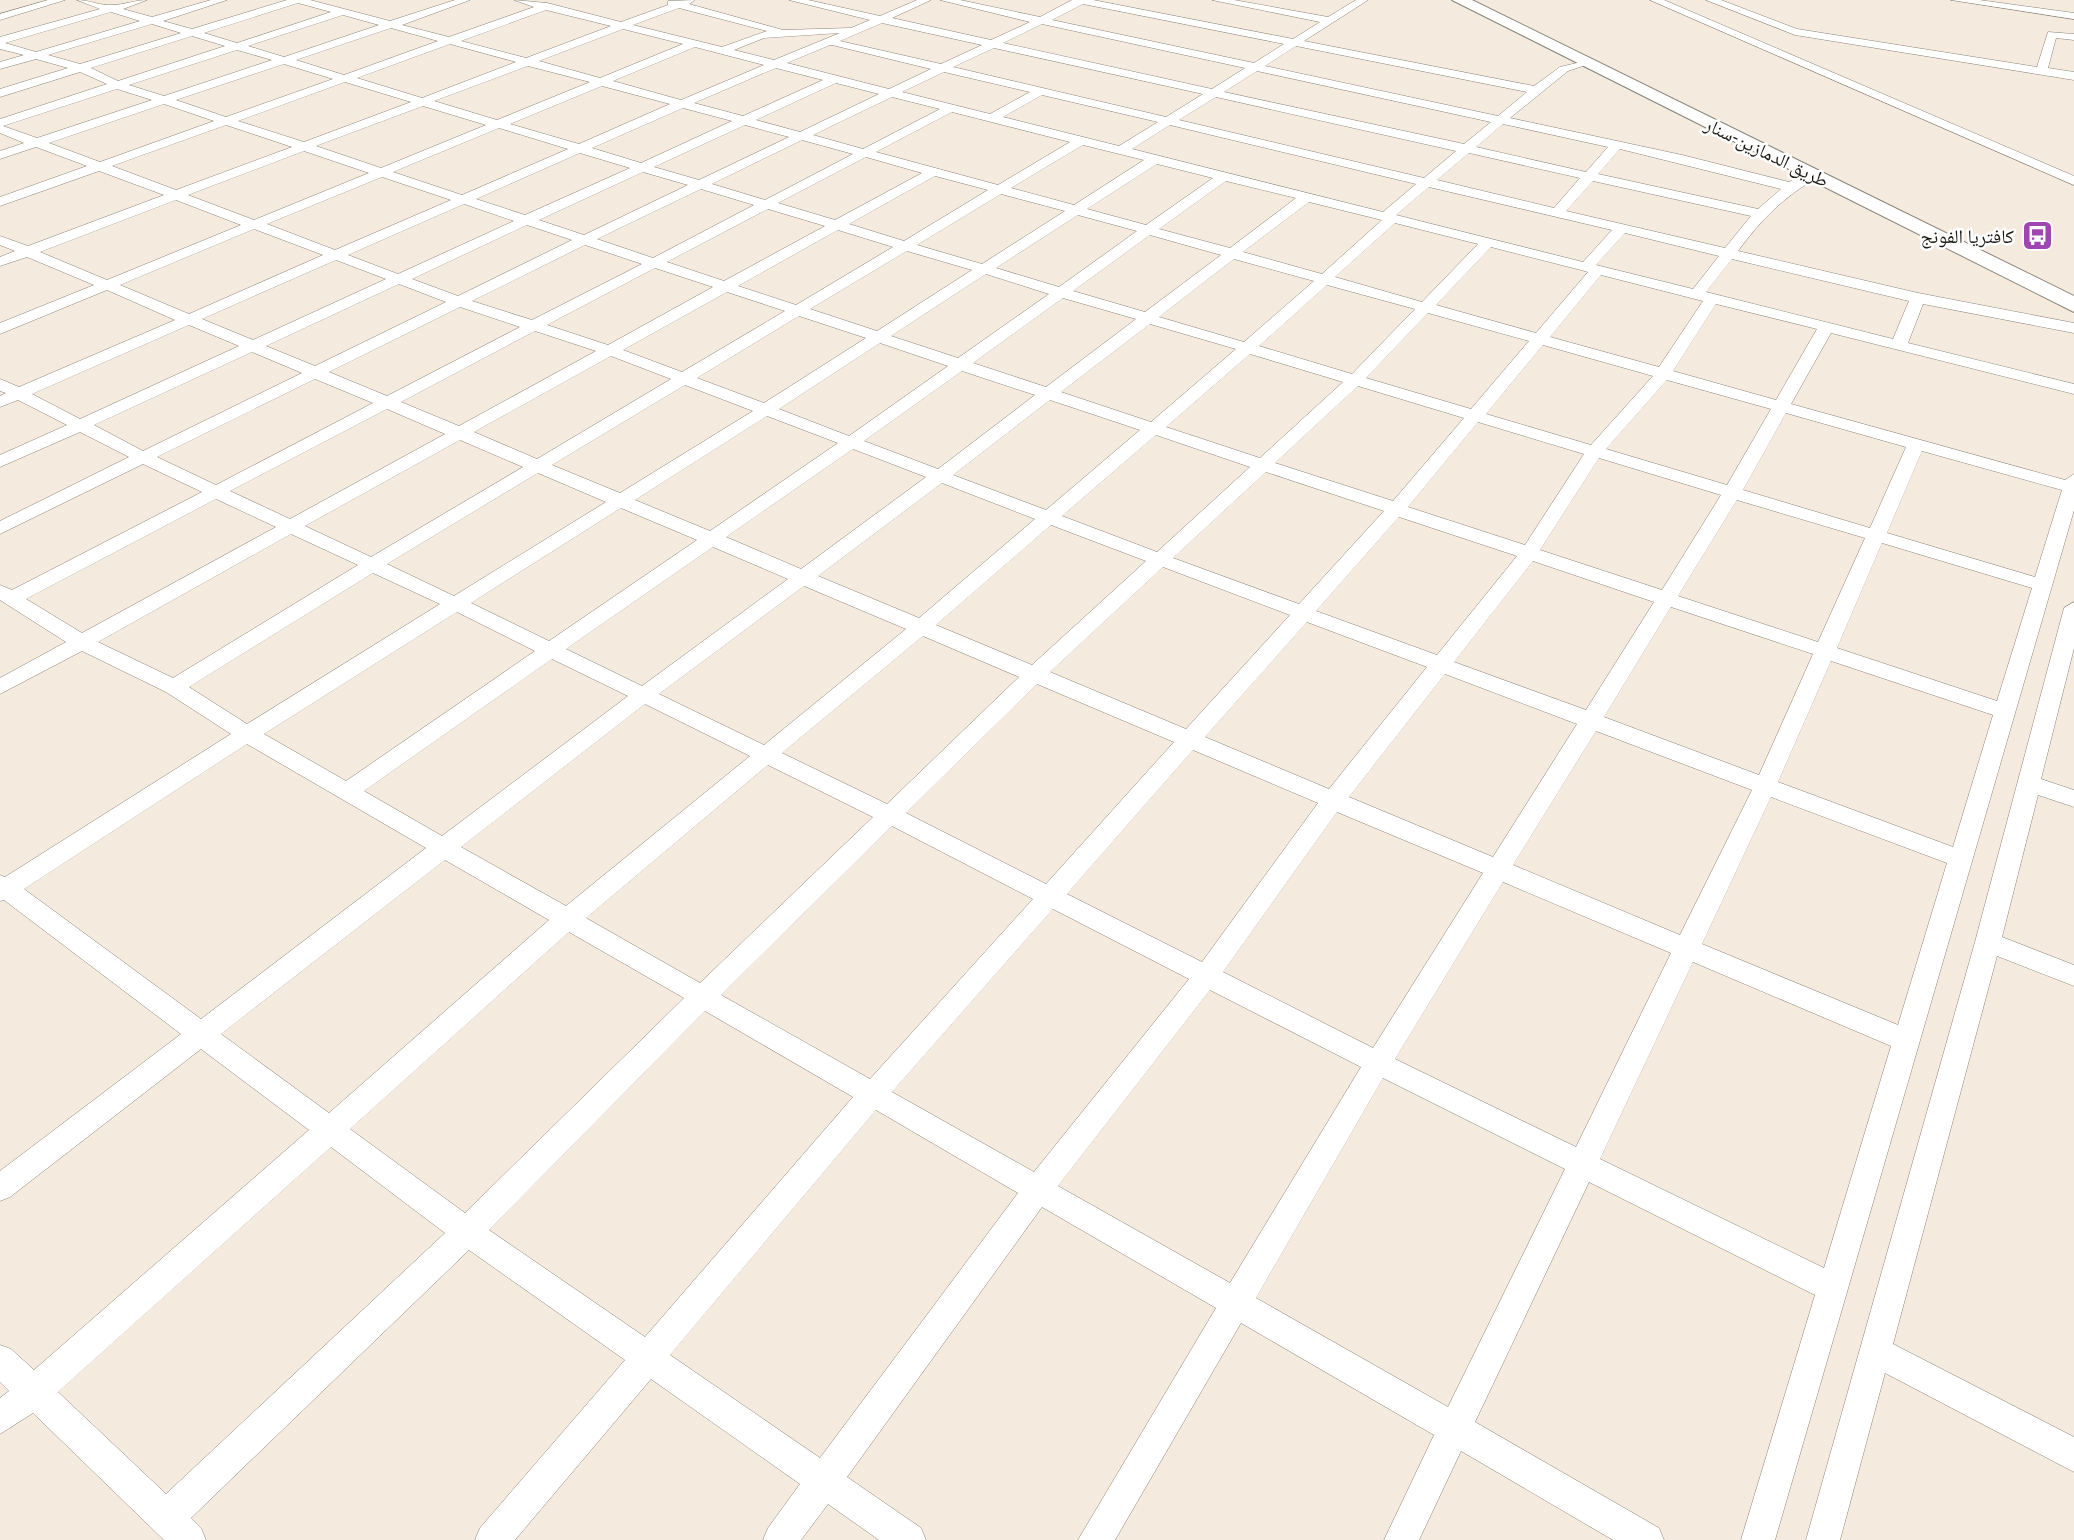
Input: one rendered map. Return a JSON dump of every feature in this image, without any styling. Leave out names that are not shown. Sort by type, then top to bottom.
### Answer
[{"type":"highway","name":"طريق الدمازين-سنار","points":[[1460,0],[2074,304]]},
{"type":"street","points":[[0,16],[60,0]]},
{"type":"street","points":[[82,0],[2042,585]]},
{"type":"street","points":[[0,43],[142,0]]},
{"type":"street","points":[[0,66],[222,0]]},
{"type":"street","points":[[0,93],[298,0],[1076,210],[1779,407],[2073,483],[1758,1540]]},
{"type":"street","points":[[0,155],[465,0]]},
{"type":"street","points":[[519,0],[2074,389]]},
{"type":"street","points":[[0,202],[564,0]]},
{"type":"street","points":[[657,0],[683,2],[784,32]]},
{"type":"street","points":[[794,0],[1101,73],[1213,93],[1760,214]]},
{"type":"street","points":[[7,393],[191,320],[679,105],[926,0]]},
{"type":"street","points":[[945,0],[1617,145],[1791,187]]},
{"type":"street","points":[[0,528],[584,240],[702,186],[801,135],[1041,22],[1081,0],[1536,90]]},
{"type":"street","points":[[1217,0],[1326,20]]},
{"type":"street","points":[[1122,150],[1326,20],[1362,0]]},
{"type":"street","points":[[1659,2],[1679,0]]},
{"type":"street","points":[[1711,0],[1795,32],[2074,76]]},
{"type":"street","points":[[1956,0],[2074,16]]},
{"type":"street","points":[[0,262],[683,2]]},
{"type":"street","points":[[1196,24],[1237,2]]},
{"type":"street","points":[[1659,2],[2074,181]]},
{"type":"street","points":[[0,123],[342,12]]},
{"type":"street","points":[[2041,71],[2056,14]]},
{"type":"street","points":[[1135,42],[1173,20]]},
{"type":"street","points":[[723,51],[762,35],[863,29]]},
{"type":"street","points":[[1760,46],[1795,32]]},
{"type":"street","points":[[2052,34],[2074,37]]},
{"type":"street","points":[[832,42],[1042,90],[1069,92],[1171,121],[1730,255],[1918,298],[2074,328]]},
{"type":"street","points":[[0,43],[33,57],[81,68],[118,85],[303,147],[2005,710]]},
{"type":"street","points":[[0,329],[693,44]]},
{"type":"street","points":[[1101,73],[1150,45]]},
{"type":"street","points":[[1334,84],[1369,58]]},
{"type":"street","points":[[0,1418],[34,1392],[567,919],[922,626],[1247,348],[1324,280],[1427,182],[1536,90],[1564,69],[1585,62]]},
{"type":"street","points":[[0,462],[832,79]]},
{"type":"street","points":[[991,119],[1042,90]]},
{"type":"street","points":[[1349,123],[1384,95]]},
{"type":"street","points":[[6,595],[389,403],[949,109]]},
{"type":"street","points":[[0,129],[460,302],[609,350],[1048,518],[1961,859]]},
{"type":"street","points":[[174,687],[372,565],[1082,140]]},
{"type":"street","points":[[1556,213],[1617,145]]},
{"type":"street","points":[[909,1540],[467,1232],[2,888],[764,411],[1155,159]]},
{"type":"street","points":[[0,687],[933,172]]},
{"type":"street","points":[[780,1540],[1039,1188],[1207,975],[1334,799],[1529,553],[1594,452],[1662,375],[1704,297],[1760,214],[1791,187],[1812,174]]},
{"type":"street","points":[[346,792],[850,443],[1224,176]]},
{"type":"street","points":[[0,1188],[643,695],[940,476],[1306,197]]},
{"type":"street","points":[[492,1540],[874,1093],[1302,611],[1396,509],[1538,340],[1621,229]]},
{"type":"street","points":[[0,240],[1907,1041]]},
{"type":"street","points":[[0,1360],[177,1529],[467,1232],[701,998],[1035,674],[1355,380],[1488,242]]},
{"type":"street","points":[[1899,345],[1918,298]]},
{"type":"street","points":[[1095,1540],[1378,1063],[1593,722],[1732,493],[1826,327]]},
{"type":"street","points":[[7,393],[456,604],[891,815],[1583,1166],[1833,1288]]},
{"type":"street","points":[[1401,1540],[1765,786],[1823,650],[1878,536],[1916,444]]},
{"type":"street","points":[[6,595],[81,642],[174,687],[247,734],[701,998],[874,1093],[1647,1540]]},
{"type":"street","points":[[1823,1540],[1877,1352],[2029,783],[2064,688],[2072,625]]},
{"type":"street","points":[[2029,783],[2074,799]]},
{"type":"street","points":[[1988,942],[2074,976]]},
{"type":"street","points":[[1877,1352],[2074,1455]]},
{"type":"place","name":"كافتريا الفونج","points":[[2037,236]]}]
